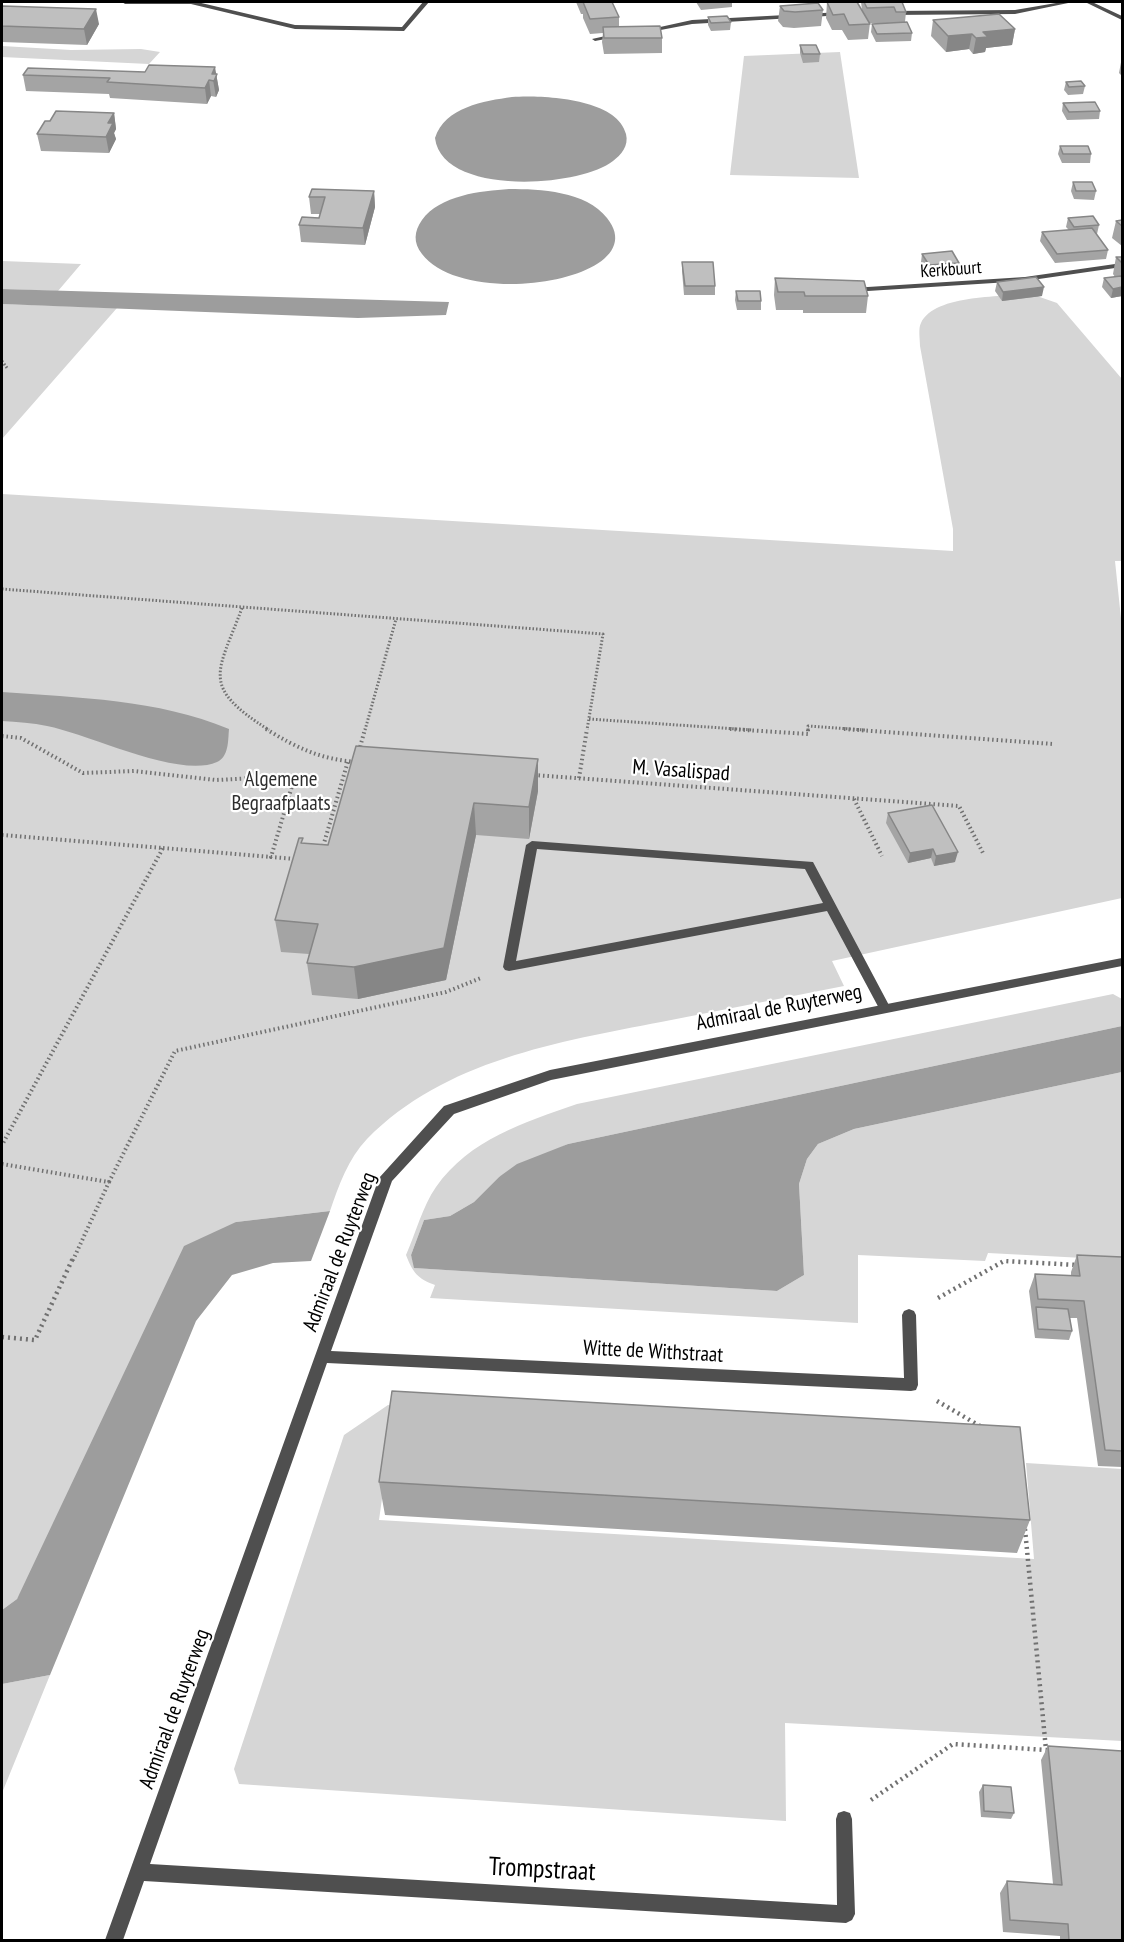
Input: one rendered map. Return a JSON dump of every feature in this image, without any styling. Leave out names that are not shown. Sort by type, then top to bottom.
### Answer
[{"type":"street","points":[[125,2],[191,2],[295,27],[405,29],[426,2]]},
{"type":"street","points":[[887,13],[1015,12],[1070,2]]},
{"type":"street","points":[[1088,2],[1122,18]]},
{"type":"street","points":[[636,32],[693,22],[852,13]]},
{"type":"street","points":[[595,39],[626,34]]},
{"type":"street","name":"Kerkbuurt","points":[[838,290],[925,287],[1025,279],[1122,264]]},
{"type":"street","points":[[830,906],[509,967],[532,845],[809,865],[885,1008]]},
{"type":"street","name":"Admiraal de Ruyterweg","points":[[114,1941],[386,1178],[449,1110],[550,1075],[1122,962]]},
{"type":"street","points":[[909,1315],[910,1384]]},
{"type":"street","name":"Witte de Withstraat","points":[[323,1357],[910,1384]]},
{"type":"street","name":"Trompstraat","points":[[139,1872],[846,1914],[844,1819]]},
{"type":"path","points":[[2,361],[7,368]]},
{"type":"path","points":[[2,588],[603,634],[579,778]]},
{"type":"path","points":[[242,608],[218,673],[223,691],[243,712],[273,733],[325,759],[368,762]]},
{"type":"path","points":[[356,762],[396,619]]},
{"type":"path","points":[[589,718],[808,734],[808,726],[1053,744]]},
{"type":"path","points":[[2,736],[21,738],[83,773],[134,771],[216,780],[296,776],[271,856]]},
{"type":"path","points":[[318,861],[348,761]]},
{"type":"path","name":"M. Vasalispad","points":[[532,775],[958,806],[983,853]]},
{"type":"path","points":[[853,798],[882,856]]},
{"type":"path","points":[[2,835],[306,860]]},
{"type":"path","points":[[2,1144],[163,848]]},
{"type":"path","points":[[2,1337],[35,1340],[109,1182],[175,1052],[446,992],[509,967]]},
{"type":"path","points":[[2,1164],[109,1182]]},
{"type":"path","points":[[909,1315],[1004,1261],[1087,1266]]},
{"type":"path","points":[[910,1384],[988,1431]]},
{"type":"path","points":[[1023,1518],[1046,1750]]},
{"type":"path","points":[[844,1819],[953,1744],[1057,1750]]},
{"type":"green space","points":[[2,46],[71,50],[141,49],[160,52],[149,64],[2,57]]},
{"type":"green space","points":[[840,52],[859,178],[730,175],[744,56]]},
{"type":"green space","points":[[2,261],[81,264],[58,291],[2,289]]},
{"type":"green space","name":"Algemene Begraafplaats","points":[[1034,295],[1057,303],[1122,379],[1122,561],[1115,561],[1122,628],[1122,898],[832,961],[844,986],[543,1047],[505,1058],[431,1090],[398,1112],[360,1147],[345,1173],[330,1211],[236,1222],[17,1599],[2,1610],[2,494],[953,551],[953,529],[920,346],[920,325],[928,314],[955,302],[989,297]]},
{"type":"green space","points":[[2,304],[117,308],[2,439]]},
{"type":"green space","points":[[1113,994],[1122,999],[1122,1026],[568,1144],[499,1177],[474,1202],[450,1216],[424,1220],[411,1255],[415,1268],[777,1291],[804,1275],[799,1184],[807,1159],[818,1144],[854,1129],[1122,1072],[1122,1260],[988,1253],[985,1261],[858,1255],[858,1323],[430,1298],[435,1285],[417,1274],[406,1255],[427,1202],[450,1170],[481,1145],[537,1118],[577,1104]]},
{"type":"green space","points":[[388,1405],[395,1406],[379,1520],[1034,1559],[1026,1463],[1122,1469],[1122,1741],[785,1723],[786,1821],[239,1784],[234,1769],[344,1435]]},
{"type":"green space","points":[[50,1675],[2,1793],[2,1684]]},
{"type":"shaded area","points":[[512,97],[559,98],[594,106],[609,113],[620,122],[627,138],[625,146],[616,159],[596,170],[543,181],[485,178],[461,170],[443,157],[435,138],[447,119],[467,107]]},
{"type":"shaded area","points":[[509,189],[562,193],[587,202],[598,209],[607,218],[615,240],[605,258],[582,272],[549,281],[513,284],[476,281],[444,271],[422,254],[416,241],[417,228],[422,220],[439,205],[462,196]]},
{"type":"shaded area","points":[[2,289],[449,302],[446,315],[358,318],[2,304]]},
{"type":"shaded area","points":[[2,692],[89,698],[174,711],[229,729],[227,748],[221,760],[201,766],[180,765],[158,760],[47,726],[2,721]]},
{"type":"shaded area","points":[[1122,1026],[1122,1072],[854,1129],[818,1144],[807,1159],[799,1184],[804,1275],[777,1291],[414,1268],[411,1255],[424,1220],[450,1216],[474,1202],[499,1177],[517,1164],[568,1144]]},
{"type":"shaded area","points":[[330,1211],[311,1261],[273,1263],[232,1275],[196,1321],[50,1675],[2,1684],[2,1610],[17,1599],[184,1246],[236,1222]]},
{"type":"building","points":[[583,2],[612,2],[619,17],[590,19]]},
{"type":"building","points":[[827,2],[857,2],[870,24],[849,25],[844,14],[833,15]]},
{"type":"building","points":[[864,2],[902,2],[906,12],[896,12],[894,7],[867,8]]},
{"type":"building","points":[[818,3],[823,10],[784,11],[780,6]]},
{"type":"building","points":[[2,6],[96,9],[84,29],[2,26]]},
{"type":"building","points":[[999,14],[1015,29],[983,32],[988,37],[976,38],[972,34],[948,36],[933,20]]},
{"type":"building","points":[[727,16],[731,22],[711,23],[708,17]]},
{"type":"building","points":[[907,22],[912,33],[877,34],[872,24]]},
{"type":"building","points":[[660,26],[662,38],[604,38],[603,27]]},
{"type":"building","points":[[800,45],[816,45],[820,54],[803,54]]},
{"type":"building","points":[[149,65],[215,67],[212,74],[217,74],[214,81],[209,80],[205,88],[107,82],[110,78],[23,75],[28,68],[145,72]]},
{"type":"building","points":[[1081,81],[1085,86],[1069,87],[1066,82]]},
{"type":"building","points":[[1095,102],[1100,111],[1069,112],[1063,103]]},
{"type":"building","points":[[56,111],[114,113],[108,123],[113,123],[106,137],[37,134],[45,121],[50,121]]},
{"type":"building","points":[[1060,146],[1088,146],[1091,154],[1063,154]]},
{"type":"building","points":[[1073,182],[1092,182],[1096,191],[1076,191]]},
{"type":"building","points":[[312,189],[374,191],[363,228],[299,225],[302,217],[319,218],[325,197],[309,197]]},
{"type":"building","points":[[1093,216],[1099,225],[1074,227],[1068,218]]},
{"type":"building","points":[[1092,228],[1108,250],[1057,254],[1042,232]]},
{"type":"building","points":[[952,251],[959,263],[929,265],[922,254]]},
{"type":"building","points":[[682,262],[713,262],[715,286],[685,286]]},
{"type":"building","points":[[1121,276],[1122,287],[1113,289],[1104,278]]},
{"type":"building","points":[[1036,277],[1044,287],[1003,292],[997,282]]},
{"type":"building","points":[[775,278],[864,281],[868,296],[805,296],[804,292],[778,292]]},
{"type":"building","points":[[736,291],[760,291],[761,301],[738,301]]},
{"type":"building","points":[[356,746],[538,759],[529,807],[474,803],[444,948],[354,967],[307,963],[318,924],[275,920],[299,838],[303,838],[301,843],[328,845]]},
{"type":"building","points":[[932,805],[958,852],[936,856],[933,849],[910,853],[888,813]]},
{"type":"building","points":[[1077,1255],[1122,1257],[1122,1451],[1105,1450],[1084,1301],[1038,1299],[1035,1274],[1080,1276]]},
{"type":"building","points":[[1036,1307],[1068,1309],[1072,1331],[1038,1329]]},
{"type":"building","points":[[392,1391],[1020,1427],[1030,1520],[379,1482]]},
{"type":"building","points":[[1048,1746],[1122,1751],[1122,1941],[1069,1941],[1068,1924],[1010,1920],[1007,1881],[1062,1885]]},
{"type":"building","points":[[983,1785],[1011,1787],[1014,1813],[984,1811]]}]
